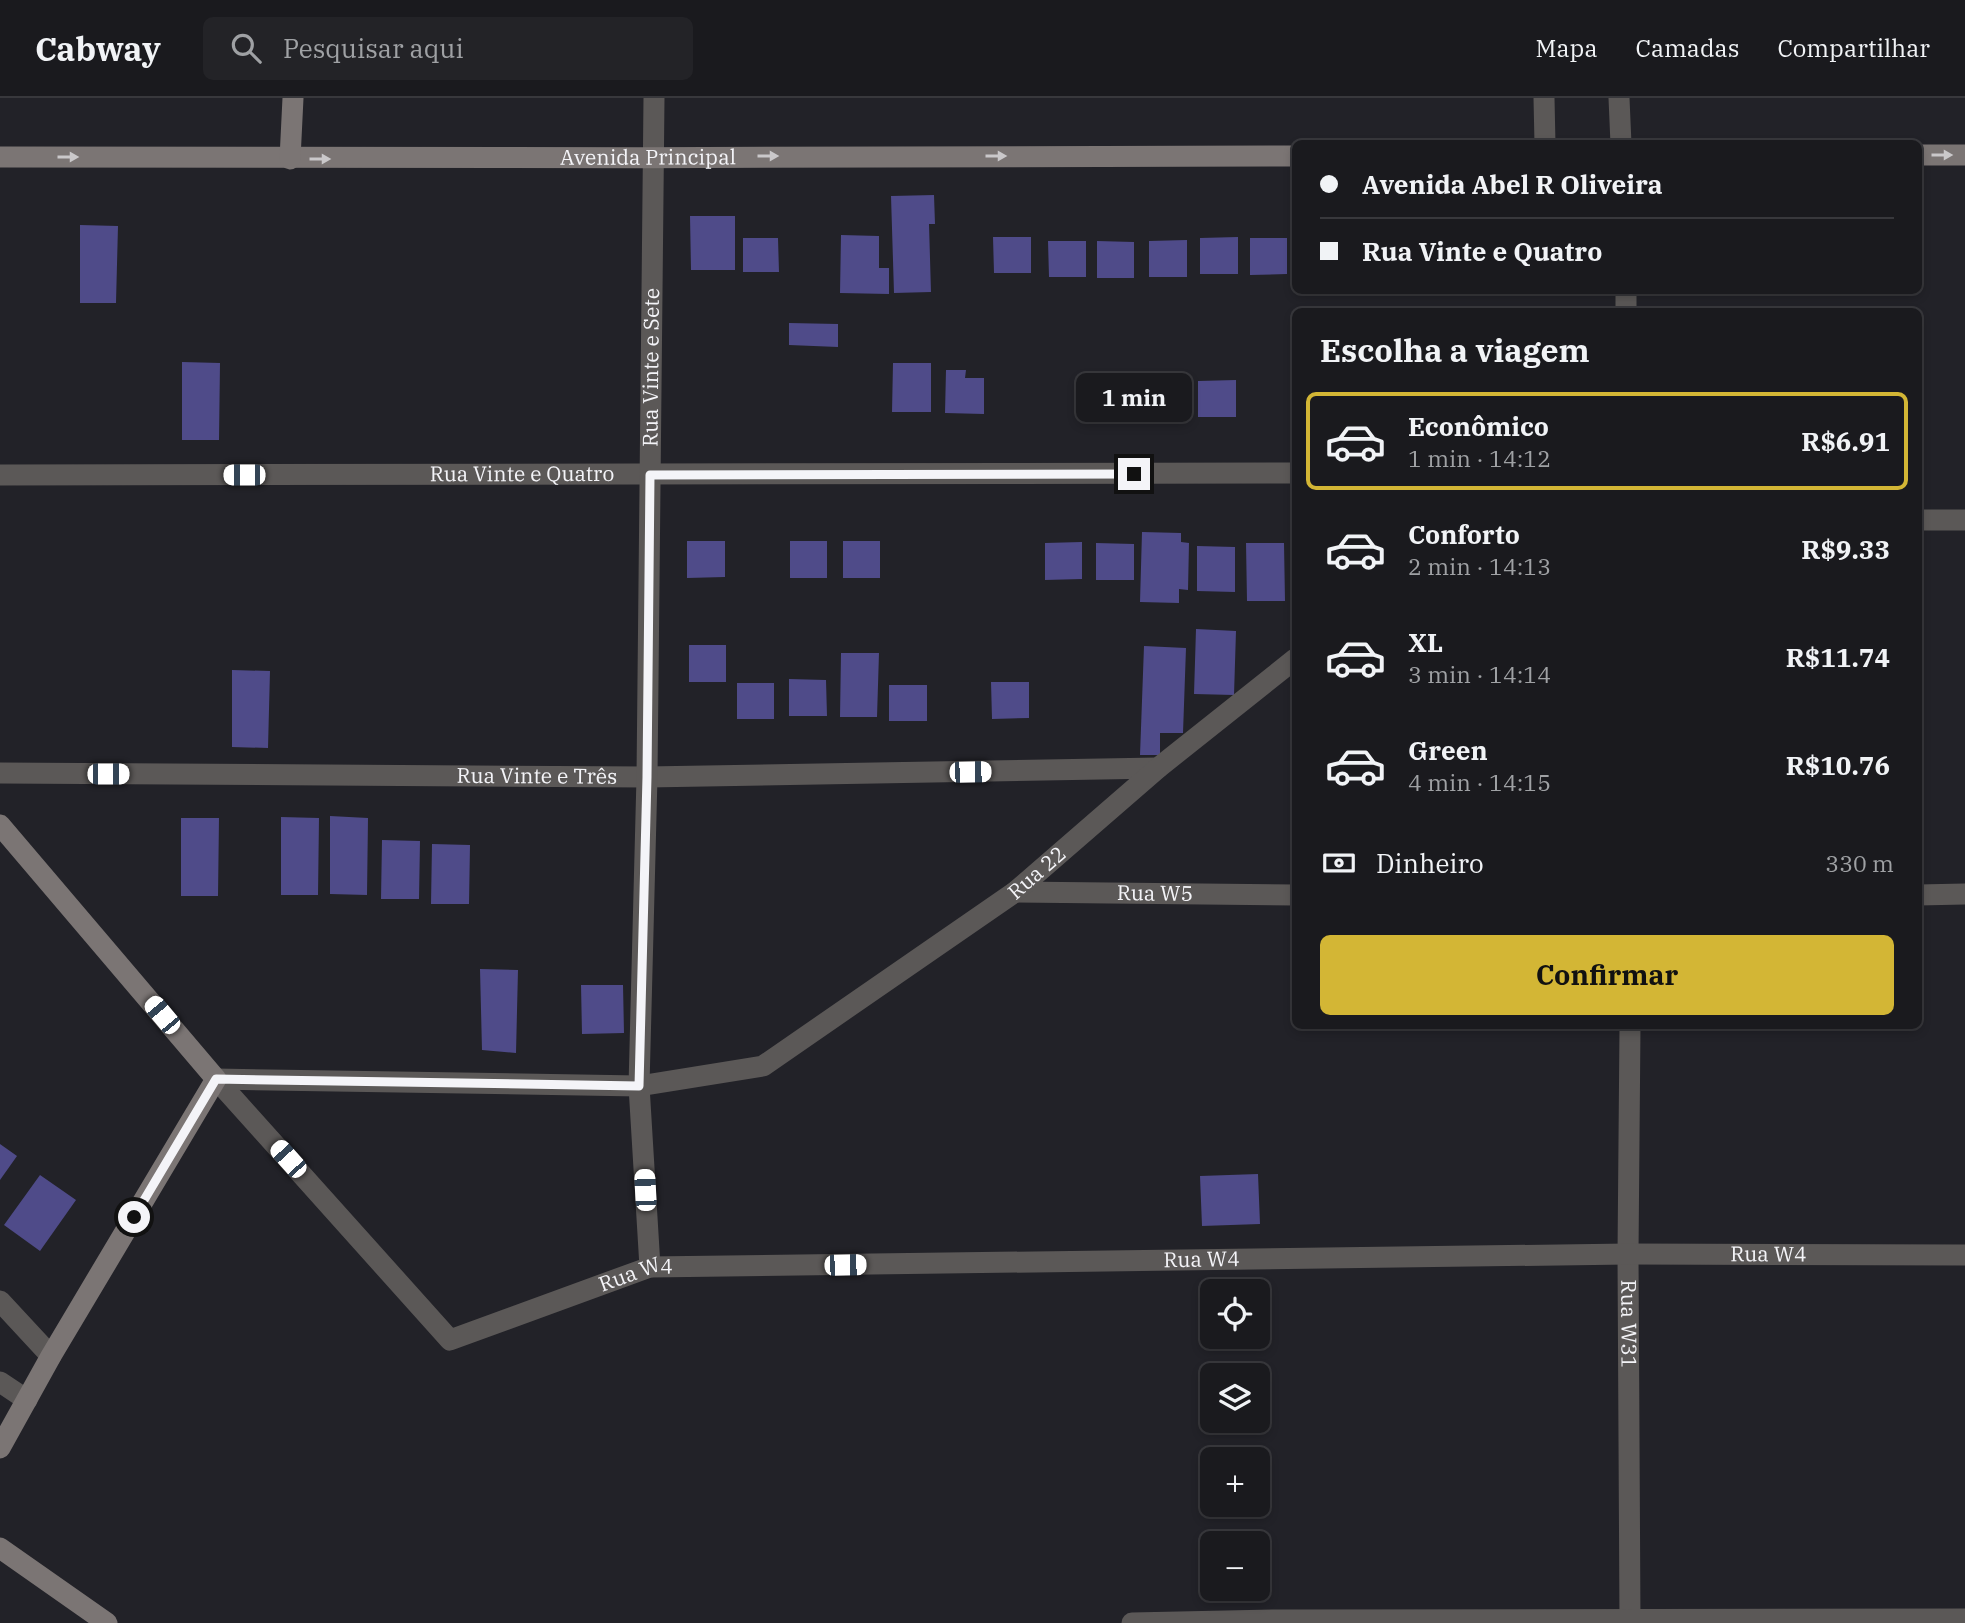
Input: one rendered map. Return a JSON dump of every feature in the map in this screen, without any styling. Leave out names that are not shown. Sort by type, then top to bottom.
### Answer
[{"type":"street","points":[[290,159],[293,98]]},
{"type":"street","name":"Rua Vinte e Sete","points":[[650,1267],[639,1086],[647,777],[654,98]]},
{"type":"street","points":[[1544,98],[1545,140]]},
{"type":"street","points":[[1619,98],[1621,140]]},
{"type":"street","points":[[1922,155],[1965,155]]},
{"type":"street","name":"Avenida Principal","points":[[0,157],[290,159],[1292,156]]},
{"type":"street","name":"Rua Vinte e Quatro","points":[[0,475],[1292,473]]},
{"type":"street","points":[[1922,520],[1965,520]]},
{"type":"street","name":"Rua 22","points":[[639,1086],[763,1066],[1015,892],[1158,768],[1292,661]]},
{"type":"street","name":"Rua Vinte e Três","points":[[0,773],[647,777],[1158,768]]},
{"type":"street","points":[[0,825],[216,1079],[639,1086]]},
{"type":"street","name":"Rua W5","points":[[1015,892],[1292,895]]},
{"type":"street","points":[[1922,895],[1965,894]]},
{"type":"street","name":"Rua W31","points":[[1630,1029],[1630,1621]]},
{"type":"street","points":[[0,1448],[51,1356],[216,1079]]},
{"type":"street","name":"Rua W4","points":[[216,1079],[450,1340],[650,1267],[1628,1254],[1965,1255]]},
{"type":"street","points":[[0,1301],[51,1356]]},
{"type":"street","points":[[0,1382],[27,1401]]},
{"type":"street","points":[[0,1548],[107,1623]]},
{"type":"street","points":[[1132,1623],[1274,1620],[1965,1619]]},
{"type":"building","points":[[934,195],[935,224],[929,224],[931,292],[894,293],[891,196]]},
{"type":"building","points":[[690,216],[735,216],[735,270],[691,270]]},
{"type":"building","points":[[80,225],[118,226],[116,303],[80,303]]},
{"type":"building","points":[[841,235],[879,236],[879,268],[889,268],[889,294],[840,293]]},
{"type":"building","points":[[993,237],[1031,237],[1031,273],[994,273]]},
{"type":"building","points":[[1238,237],[1238,274],[1200,274],[1200,238]]},
{"type":"building","points":[[743,238],[778,238],[779,272],[743,272]]},
{"type":"building","points":[[1250,238],[1287,238],[1287,274],[1250,275]]},
{"type":"building","points":[[1187,240],[1187,277],[1149,277],[1149,241]]},
{"type":"building","points":[[1048,241],[1086,241],[1086,277],[1049,277]]},
{"type":"building","points":[[1097,241],[1134,242],[1134,278],[1097,278]]},
{"type":"building","points":[[789,323],[838,324],[838,347],[789,345]]},
{"type":"building","points":[[182,362],[220,363],[219,440],[182,440]]},
{"type":"building","points":[[893,363],[931,363],[931,412],[892,412]]},
{"type":"building","points":[[946,370],[966,370],[965,378],[984,378],[984,414],[945,413]]},
{"type":"building","points":[[1149,380],[1187,380],[1187,417],[1149,417]]},
{"type":"building","points":[[1236,380],[1236,417],[1198,417],[1198,381]]},
{"type":"building","points":[[1142,532],[1181,533],[1181,542],[1189,543],[1188,590],[1179,589],[1179,603],[1140,602]]},
{"type":"building","points":[[687,541],[725,541],[725,577],[687,578]]},
{"type":"building","points":[[790,541],[827,541],[827,578],[790,578]]},
{"type":"building","points":[[843,541],[880,541],[880,578],[843,578]]},
{"type":"building","points":[[1082,542],[1082,579],[1045,580],[1045,543]]},
{"type":"building","points":[[1096,543],[1134,544],[1134,580],[1096,580]]},
{"type":"building","points":[[1246,543],[1284,543],[1285,601],[1247,601]]},
{"type":"building","points":[[1197,546],[1235,547],[1235,592],[1197,591]]},
{"type":"building","points":[[1196,629],[1236,631],[1234,695],[1194,694]]},
{"type":"building","points":[[689,645],[726,645],[726,682],[689,682]]},
{"type":"building","points":[[1144,646],[1186,648],[1183,733],[1160,733],[1160,755],[1140,755]]},
{"type":"building","points":[[841,653],[879,653],[877,717],[840,717]]},
{"type":"building","points":[[232,670],[270,671],[268,748],[232,747]]},
{"type":"building","points":[[789,679],[826,680],[827,716],[789,716]]},
{"type":"building","points":[[991,682],[1029,682],[1029,718],[992,719]]},
{"type":"building","points":[[737,683],[774,683],[774,719],[737,719]]},
{"type":"building","points":[[889,685],[927,685],[927,721],[889,721]]},
{"type":"building","points":[[330,816],[368,818],[367,895],[330,894]]},
{"type":"building","points":[[281,817],[319,818],[318,895],[281,895]]},
{"type":"building","points":[[181,818],[219,818],[218,896],[181,896]]},
{"type":"building","points":[[382,840],[420,841],[419,899],[381,899]]},
{"type":"building","points":[[432,844],[470,845],[469,904],[431,904]]},
{"type":"building","points":[[480,969],[518,970],[516,1053],[482,1050]]},
{"type":"building","points":[[581,985],[623,985],[624,1033],[582,1034]]},
{"type":"building","points":[[0,1144],[17,1156],[0,1180]]},
{"type":"building","points":[[1258,1174],[1260,1224],[1202,1226],[1200,1176]]},
{"type":"building","points":[[40,1175],[76,1200],[40,1251],[4,1225]]},
{"type":"route","points":[[134,1217],[216,1079],[639,1086],[647,777],[650,475],[1134,474]]}]
